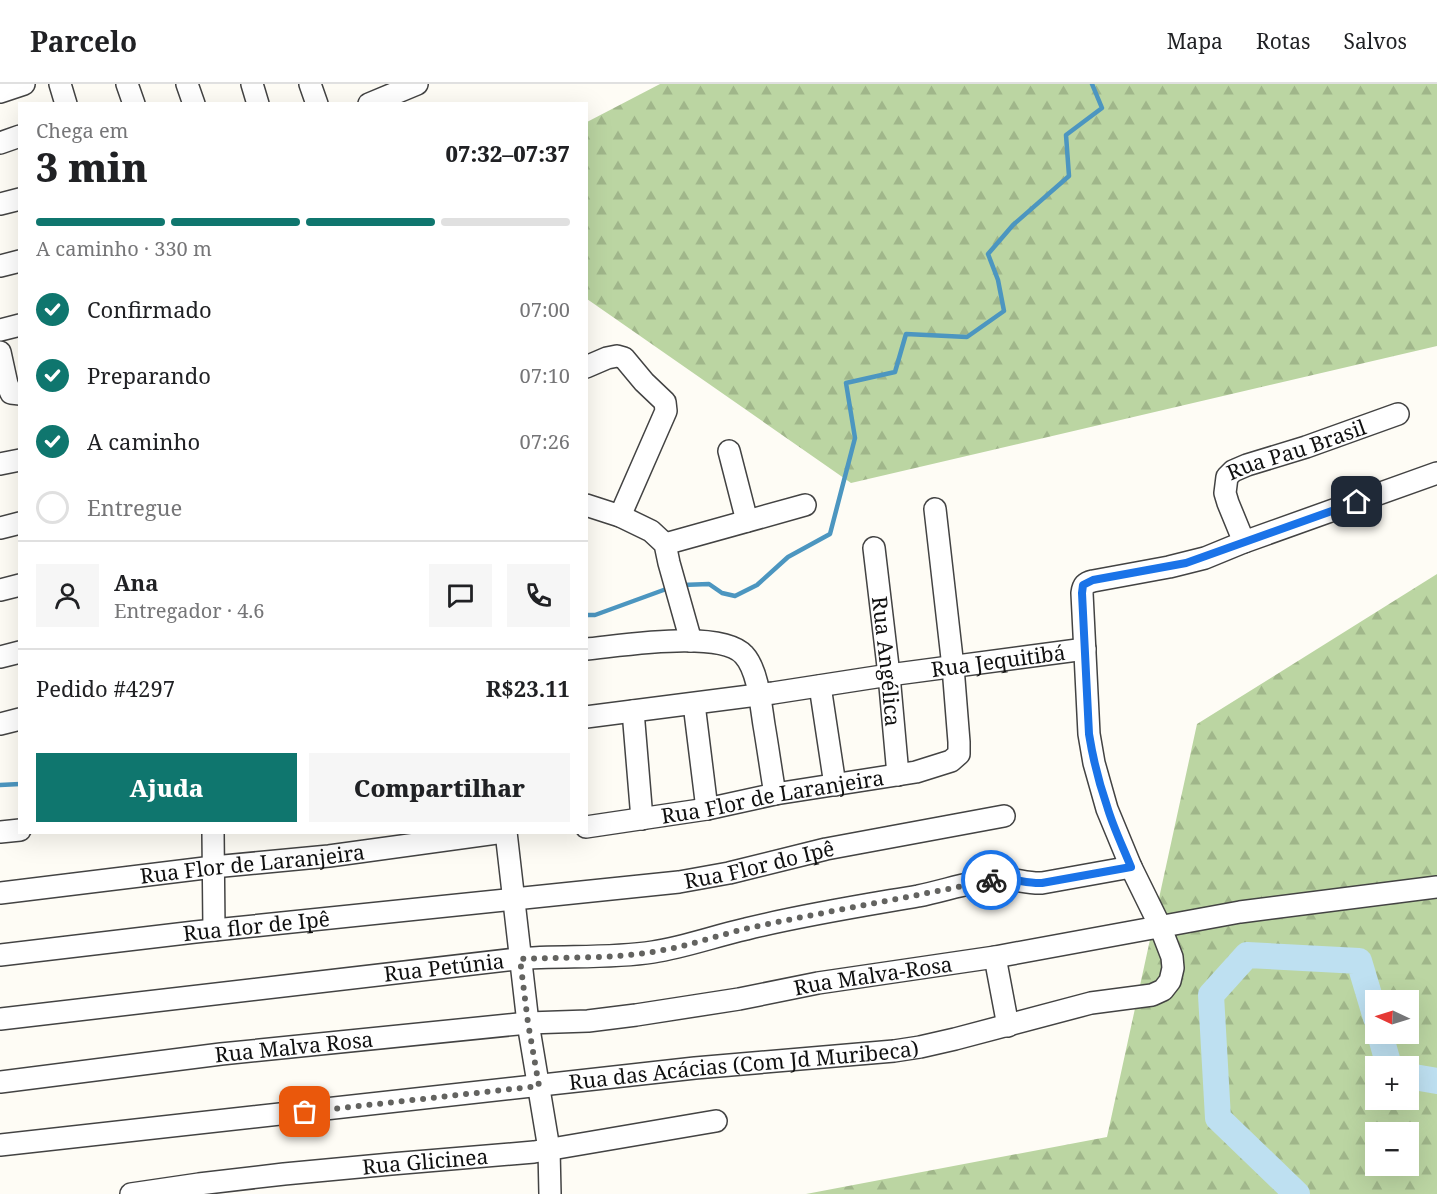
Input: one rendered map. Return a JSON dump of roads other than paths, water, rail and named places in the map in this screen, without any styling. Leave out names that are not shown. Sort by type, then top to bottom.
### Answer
[{"type":"street","points":[[0,92],[24,84]]},
{"type":"street","points":[[60,84],[65,102]]},
{"type":"street","points":[[127,84],[133,102]]},
{"type":"street","points":[[187,84],[193,102]]},
{"type":"street","points":[[252,84],[257,102]]},
{"type":"street","points":[[310,84],[316,102]]},
{"type":"street","points":[[374,96],[417,91]]},
{"type":"street","points":[[0,143],[18,137]]},
{"type":"street","points":[[0,204],[18,200]]},
{"type":"street","points":[[0,266],[18,262]]},
{"type":"street","points":[[0,330],[18,326]]},
{"type":"street","points":[[0,352],[7,384],[12,394]]},
{"type":"street","points":[[588,366],[607,358],[617,356],[624,358],[665,402],[666,411],[620,516]]},
{"type":"street","name":"Rua Pau Brasil","points":[[1244,542],[1225,493],[1227,477],[1233,471],[1398,414]]},
{"type":"street","points":[[729,451],[747,521]]},
{"type":"street","points":[[0,464],[18,460]]},
{"type":"street","name":"Rua Jequitibá","points":[[588,717],[1085,649],[1082,593],[1086,582],[1186,563],[1437,473]]},
{"type":"street","points":[[665,544],[805,505]]},
{"type":"street","points":[[588,506],[620,516],[651,531],[665,544],[691,641]]},
{"type":"street","points":[[935,509],[953,667]]},
{"type":"street","points":[[0,528],[18,524]]},
{"type":"street","name":"Rua Angélica","points":[[874,548],[890,675],[898,775]]},
{"type":"street","points":[[0,590],[18,586]]},
{"type":"street","points":[[588,649],[703,641],[729,646],[744,655],[752,667],[759,695],[775,794]]},
{"type":"street","points":[[1085,649],[1089,734],[1094,763],[1107,809],[1131,867],[1160,926]]},
{"type":"street","points":[[0,657],[18,652]]},
{"type":"street","name":"Rua Flor de Laranjeira","points":[[588,826],[707,809],[775,794],[898,775],[951,761],[959,754],[953,667]]},
{"type":"street","points":[[820,686],[835,785]]},
{"type":"street","points":[[694,704],[707,809]]},
{"type":"street","points":[[633,711],[642,819]]},
{"type":"street","points":[[0,724],[18,720]]},
{"type":"street","name":"Rua Flor do Ipê","points":[[514,898],[679,882],[729,873],[826,849],[1004,816]]},
{"type":"street","points":[[0,832],[18,830]]},
{"type":"street","points":[[213,834],[214,930]]},
{"type":"street","name":"Rua Flor de Laranjeira","points":[[0,893],[213,867],[329,856],[433,837],[476,834]]},
{"type":"street","points":[[505,834],[528,1023],[549,1149],[550,1194]]},
{"type":"street","name":"Rua Petúnia","points":[[0,1019],[520,959],[623,956],[654,952],[747,928],[995,879],[1008,878],[1042,883],[1131,867]]},
{"type":"street","name":"Rua Malva-Rosa","points":[[588,1022],[739,999],[818,983],[995,957],[1240,912],[1437,887]]},
{"type":"street","name":"Rua flor de Ipê","points":[[0,955],[514,898]]},
{"type":"street","name":"Rua das Acácias (Com Jd Muribeca)","points":[[0,1145],[695,1068],[920,1047],[1091,1003],[1152,995],[1163,990],[1170,981],[1173,968],[1172,957],[1160,926]]},
{"type":"street","points":[[995,957],[1008,1026]]},
{"type":"street","name":"Rua Malva Rosa","points":[[0,1082],[221,1054],[528,1023],[588,1022]]},
{"type":"street","name":"Rua Glicinea","points":[[131,1194],[284,1174],[534,1152],[716,1121]]},
{"type":"waterway","points":[[682,585],[709,584],[722,593],[735,596],[757,585],[788,557],[830,534],[855,438],[846,383],[895,372],[906,334],[967,337],[1004,311],[998,280],[988,254],[1013,225],[1069,176],[1066,135],[1102,108],[1092,84]]},
{"type":"waterway","points":[[588,615],[595,615],[669,588]]},
{"type":"waterway","points":[[0,785],[18,784]]},
{"type":"waterway","points":[[1297,1194],[1218,1118],[1211,995],[1247,955],[1359,961],[1368,990]]},
{"type":"waterway","points":[[1383,1044],[1386,1056]]},
{"type":"waterway","points":[[1419,1078],[1437,1081]]}]
